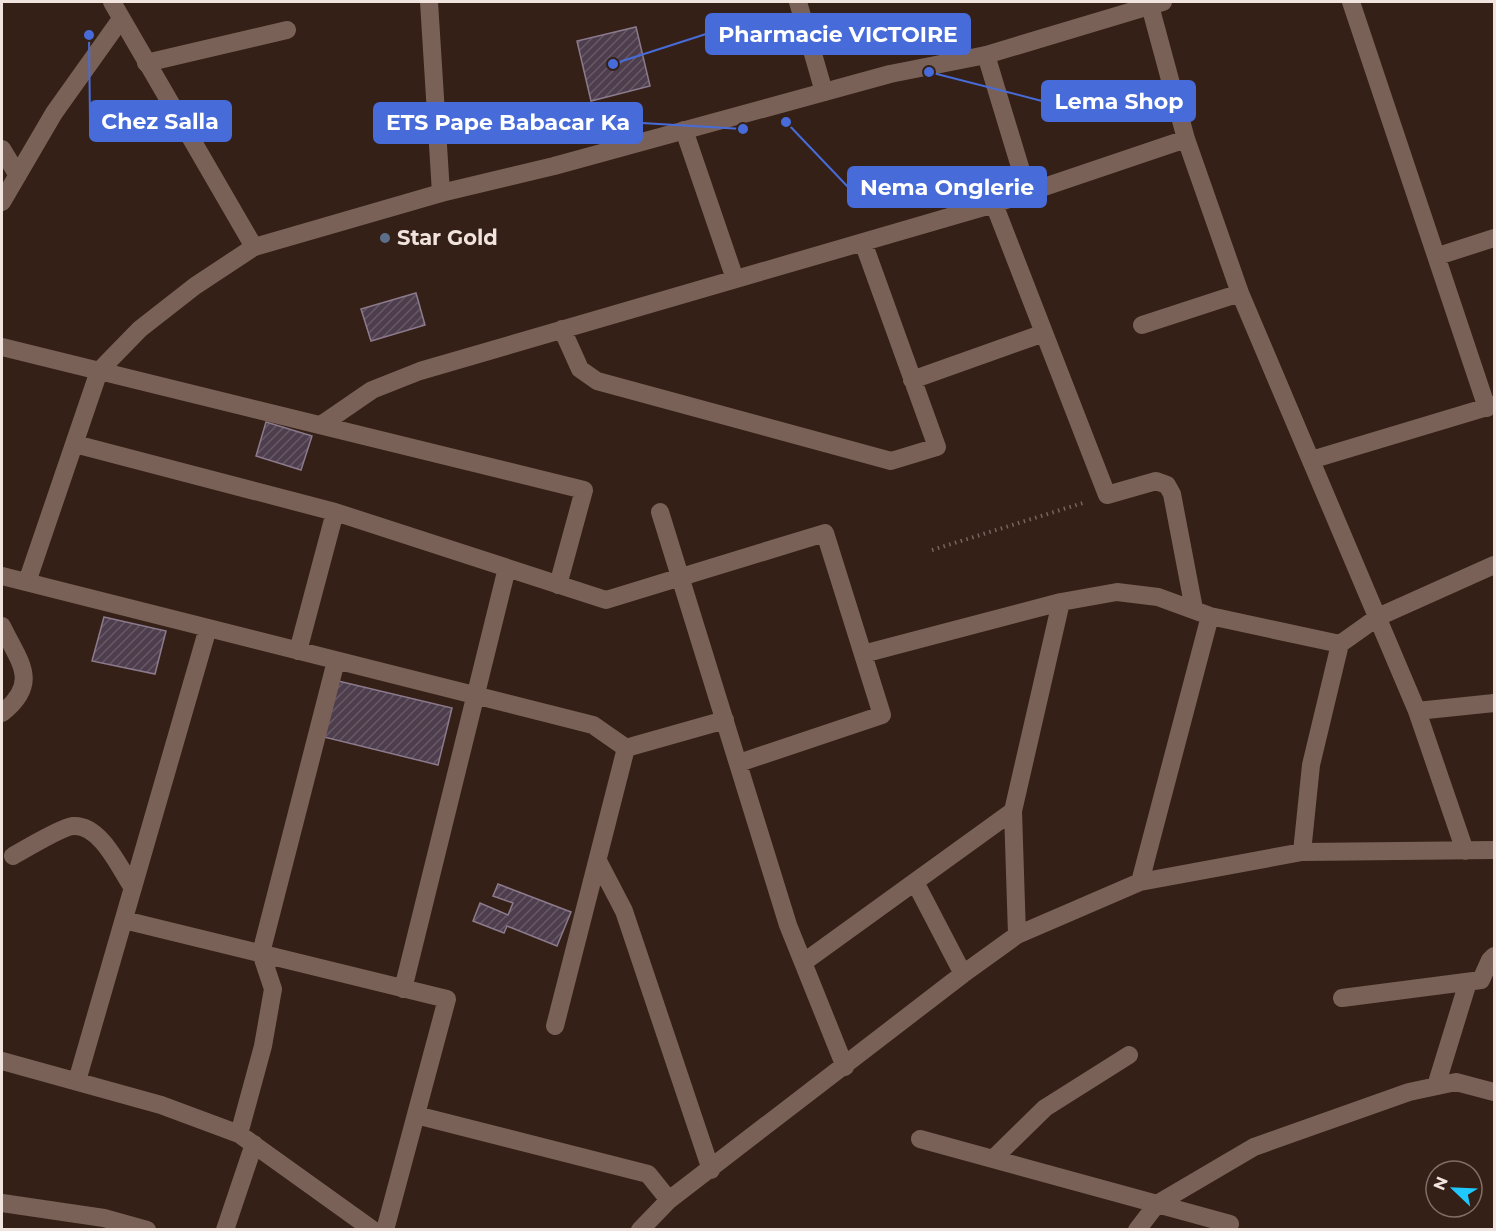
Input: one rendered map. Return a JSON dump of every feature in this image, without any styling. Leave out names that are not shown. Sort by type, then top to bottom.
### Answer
[{"type":"street","points":[[112,2],[254,247]]},
{"type":"street","points":[[429,2],[441,193]]},
{"type":"street","points":[[798,2],[824,92]]},
{"type":"street","points":[[1311,460],[1491,406],[1351,2]]},
{"type":"street","points":[[27,582],[99,371],[149,322],[195,286],[254,247],[441,193],[554,166],[890,74],[987,55],[1154,3],[1186,139],[1240,293],[1417,711],[1465,851]]},
{"type":"street","points":[[2,202],[54,113],[121,19]]},
{"type":"street","points":[[146,63],[287,30]]},
{"type":"street","points":[[987,55],[1027,190]]},
{"type":"street","points":[[684,130],[735,279]]},
{"type":"street","points":[[321,425],[372,390],[396,379],[994,204],[1027,190],[1186,139]]},
{"type":"street","points":[[2,149],[17,174]]},
{"type":"street","points":[[994,204],[1107,495],[1156,481],[1167,485],[1172,494],[1202,612],[1140,882]]},
{"type":"street","points":[[1438,256],[1494,238]]},
{"type":"street","points":[[562,329],[580,369],[597,381],[891,461],[937,447],[863,242]]},
{"type":"street","points":[[1142,325],[1240,293]]},
{"type":"street","points":[[912,380],[1044,333]]},
{"type":"street","points":[[2,347],[584,490],[558,585]]},
{"type":"street","points":[[75,444],[335,512],[606,600],[825,533],[882,715],[739,763]]},
{"type":"street","points":[[298,651],[335,512]]},
{"type":"street","points":[[660,512],[788,925],[845,1067]]},
{"type":"street","points":[[1302,852],[1311,765],[1341,644],[1378,617],[1494,565]]},
{"type":"street","points":[[403,988],[507,568]]},
{"type":"street","points":[[2,576],[593,725],[626,748]]},
{"type":"street","points":[[863,654],[1061,602],[1117,592],[1158,597],[1202,612],[1341,644]]},
{"type":"street","points":[[1017,935],[1013,811],[1061,602]]},
{"type":"street","points":[[2,626],[25,673],[24,687],[17,701],[2,712]]},
{"type":"street","points":[[77,1081],[208,628]]},
{"type":"street","points":[[225,1230],[247,1139],[272,995],[270,977],[261,953],[336,660]]},
{"type":"street","points":[[1417,711],[1494,703]]},
{"type":"street","points":[[626,748],[725,720]]},
{"type":"street","points":[[555,1026],[626,748]]},
{"type":"street","points":[[804,962],[1013,811]]},
{"type":"street","points":[[13,856],[72,826],[87,828],[100,840],[134,888]]},
{"type":"street","points":[[640,1230],[669,1200],[1017,935],[1140,882],[1302,852],[1494,850]]},
{"type":"street","points":[[598,861],[624,911],[711,1170]]},
{"type":"street","points":[[915,882],[963,974]]},
{"type":"street","points":[[124,920],[447,999],[385,1230]]},
{"type":"street","points":[[1342,998],[1481,980],[1490,960],[1494,957]]},
{"type":"street","points":[[1436,1086],[1468,982]]},
{"type":"street","points":[[993,1159],[1045,1108],[1129,1056]]},
{"type":"street","points":[[2,1061],[161,1105],[247,1139],[373,1230]]},
{"type":"street","points":[[1137,1230],[1157,1204],[1254,1147],[1408,1092],[1456,1082],[1494,1092]]},
{"type":"street","points":[[416,1115],[648,1174],[669,1200]]},
{"type":"street","points":[[920,1139],[1230,1224]]},
{"type":"street","points":[[2,1203],[104,1218],[147,1230]]},
{"type":"path","points":[[932,550],[1107,495]]},
{"type":"building","points":[[636,27],[650,86],[591,101],[577,41]]},
{"type":"building","points":[[416,293],[425,325],[371,341],[361,309]]},
{"type":"building","points":[[266,422],[312,436],[301,470],[256,456]]},
{"type":"building","points":[[104,617],[166,631],[155,674],[92,661]]},
{"type":"building","points":[[334,680],[452,708],[438,765],[320,736]]},
{"type":"building","points":[[498,884],[571,912],[557,946],[507,926],[504,933],[473,921],[480,903],[508,915],[513,903],[493,896]]},
{"type":"place","name":"Chez Salla","points":[[89,35]]},
{"type":"place","name":"Pharmacie VICTOIRE","points":[[613,64]]},
{"type":"place","name":"Lema Shop","points":[[929,72]]},
{"type":"place","name":"Nema Onglerie","points":[[786,122]]},
{"type":"place","name":"ETS Pape Babacar Ka","points":[[743,129]]},
{"type":"place","name":"Star Gold","points":[[385,238]]}]
